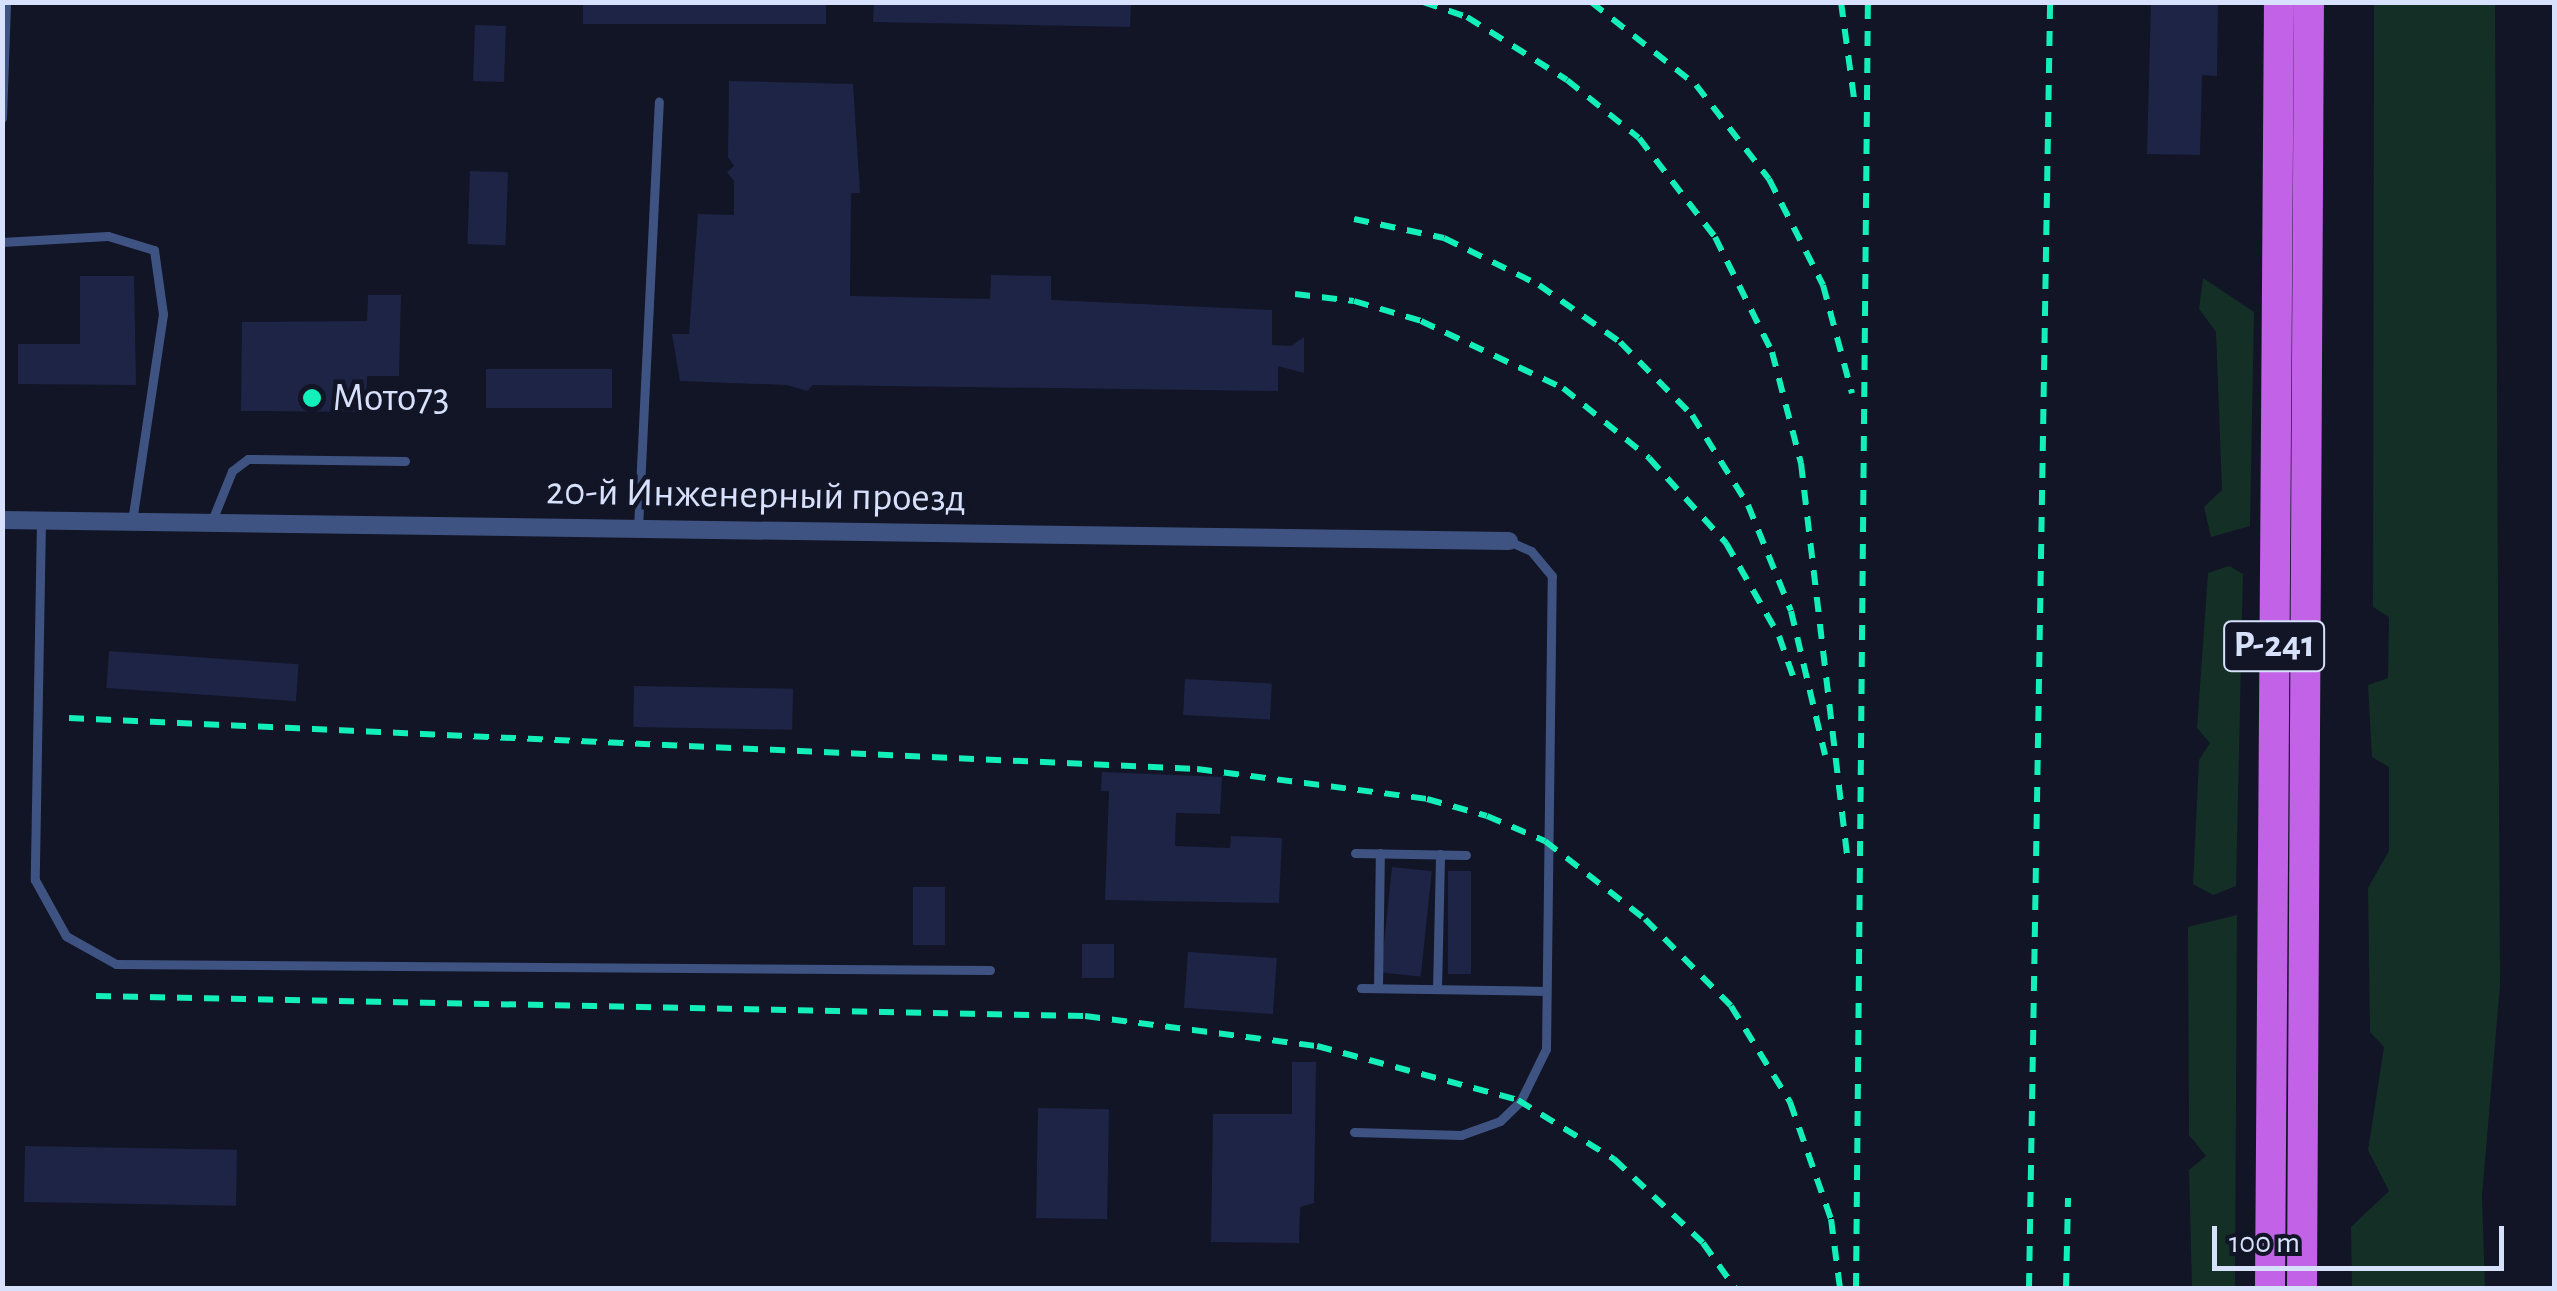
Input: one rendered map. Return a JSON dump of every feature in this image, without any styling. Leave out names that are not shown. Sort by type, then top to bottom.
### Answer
[{"type":"highway","name":"Р-241","points":[[2270,1288],[2279,2]]},
{"type":"highway","name":"Р-241","points":[[2302,1288],[2309,2]]},
{"type":"street","name":"20-й Инженерный проезд","points":[[2,520],[1509,541]]},
{"type":"lane","points":[[2,118],[6,2]]},
{"type":"lane","points":[[638,528],[659,102]]},
{"type":"lane","points":[[2,242],[108,236],[154,250],[163,314],[132,522]]},
{"type":"lane","points":[[211,523],[232,471],[248,459],[405,462]]},
{"type":"lane","points":[[41,520],[35,880],[66,936],[116,964],[990,970]]},
{"type":"lane","points":[[1354,1132],[1462,1136],[1500,1120],[1520,1102],[1546,1049],[1552,576],[1531,551],[1509,541]]},
{"type":"lane","points":[[1355,853],[1466,855]]},
{"type":"lane","points":[[1378,988],[1380,853]]},
{"type":"lane","points":[[1437,989],[1440,854]]},
{"type":"lane","points":[[1361,988],[1546,991]]},
{"type":"green space","points":[[2374,3],[2495,3],[2500,985],[2482,1196],[2485,1288],[2352,1288],[2351,1227],[2389,1191],[2368,1150],[2384,1047],[2370,1032],[2368,888],[2389,851],[2389,767],[2372,757],[2368,685],[2388,678],[2389,617],[2373,607]]},
{"type":"green space","points":[[2203,278],[2254,312],[2250,526],[2211,537],[2204,507],[2222,490],[2216,332],[2199,309]]},
{"type":"green space","points":[[2229,566],[2243,574],[2236,886],[2213,895],[2193,884],[2199,760],[2210,743],[2197,728],[2208,573]]},
{"type":"green space","points":[[2237,915],[2235,1288],[2192,1288],[2189,1170],[2206,1156],[2189,1135],[2188,927]]},
{"type":"building","points":[[583,2],[826,2],[826,24],[583,24]]},
{"type":"building","points":[[874,2],[1131,2],[1130,27],[873,22]]},
{"type":"building","points":[[2151,2],[2218,2],[2217,76],[2202,75],[2200,155],[2147,154]]},
{"type":"building","points":[[475,25],[506,26],[504,82],[473,81]]},
{"type":"building","points":[[729,81],[853,84],[860,193],[851,193],[850,296],[990,299],[991,275],[1051,276],[1051,300],[1272,310],[1272,345],[1291,346],[1304,337],[1304,373],[1278,366],[1278,391],[813,385],[807,391],[787,385],[680,381],[672,334],[689,334],[698,214],[734,215],[734,181],[727,172],[734,166],[728,157]]},
{"type":"building","points":[[470,171],[508,172],[505,245],[467,244]]},
{"type":"building","points":[[80,276],[134,276],[136,385],[18,384],[18,344],[80,344]]},
{"type":"building","points":[[368,295],[401,295],[399,376],[367,376],[366,412],[241,411],[242,322],[367,321]]},
{"type":"building","points":[[486,369],[612,369],[612,408],[486,408]]},
{"type":"building","points":[[109,651],[299,664],[296,701],[106,688]]},
{"type":"building","points":[[1185,679],[1272,684],[1270,720],[1183,715]]},
{"type":"building","points":[[634,686],[793,689],[792,730],[633,727]]},
{"type":"building","points":[[1102,772],[1222,777],[1220,814],[1176,813],[1175,846],[1230,848],[1231,836],[1282,838],[1279,903],[1105,900],[1109,791],[1101,791]]},
{"type":"building","points":[[1392,867],[1432,871],[1421,977],[1381,972]]},
{"type":"building","points":[[1448,871],[1471,871],[1471,974],[1448,974]]},
{"type":"building","points":[[913,887],[945,887],[945,945],[913,945]]},
{"type":"building","points":[[1082,944],[1114,944],[1114,978],[1082,978]]},
{"type":"building","points":[[1188,952],[1277,958],[1273,1014],[1184,1008]]},
{"type":"building","points":[[1292,1062],[1316,1062],[1314,1203],[1300,1207],[1299,1243],[1211,1242],[1213,1114],[1292,1114]]},
{"type":"building","points":[[1038,1108],[1109,1109],[1107,1219],[1036,1218]]},
{"type":"building","points":[[25,1146],[237,1150],[236,1206],[24,1202]]},
{"type":"railway","points":[[1423,2],[1467,17],[1567,80],[1639,138],[1715,237],[1772,352],[1801,463],[1847,856]]},
{"type":"railway","points":[[1591,2],[1696,85],[1769,179],[1823,285],[1852,393]]},
{"type":"railway","points":[[1841,2],[1855,105]]},
{"type":"railway","points":[[1856,1288],[1868,2]]},
{"type":"railway","points":[[2029,1288],[2050,2]]},
{"type":"railway","points":[[1354,219],[1444,238],[1539,285],[1620,342],[1692,415],[1748,505],[1791,611],[1825,755]]},
{"type":"railway","points":[[1295,294],[1354,301],[1421,321],[1563,388],[1649,458],[1726,543],[1779,636],[1795,682]]},
{"type":"railway","points":[[69,718],[1197,769],[1427,799],[1487,816],[1545,841],[1645,919],[1731,1006],[1790,1102],[1831,1219],[1840,1288]]},
{"type":"railway","points":[[96,996],[1085,1016],[1317,1046],[1518,1100],[1614,1159],[1703,1243],[1735,1288]]},
{"type":"railway","points":[[2066,1288],[2068,1198]]},
{"type":"place","name":"Мото73","points":[[312,398]]}]
